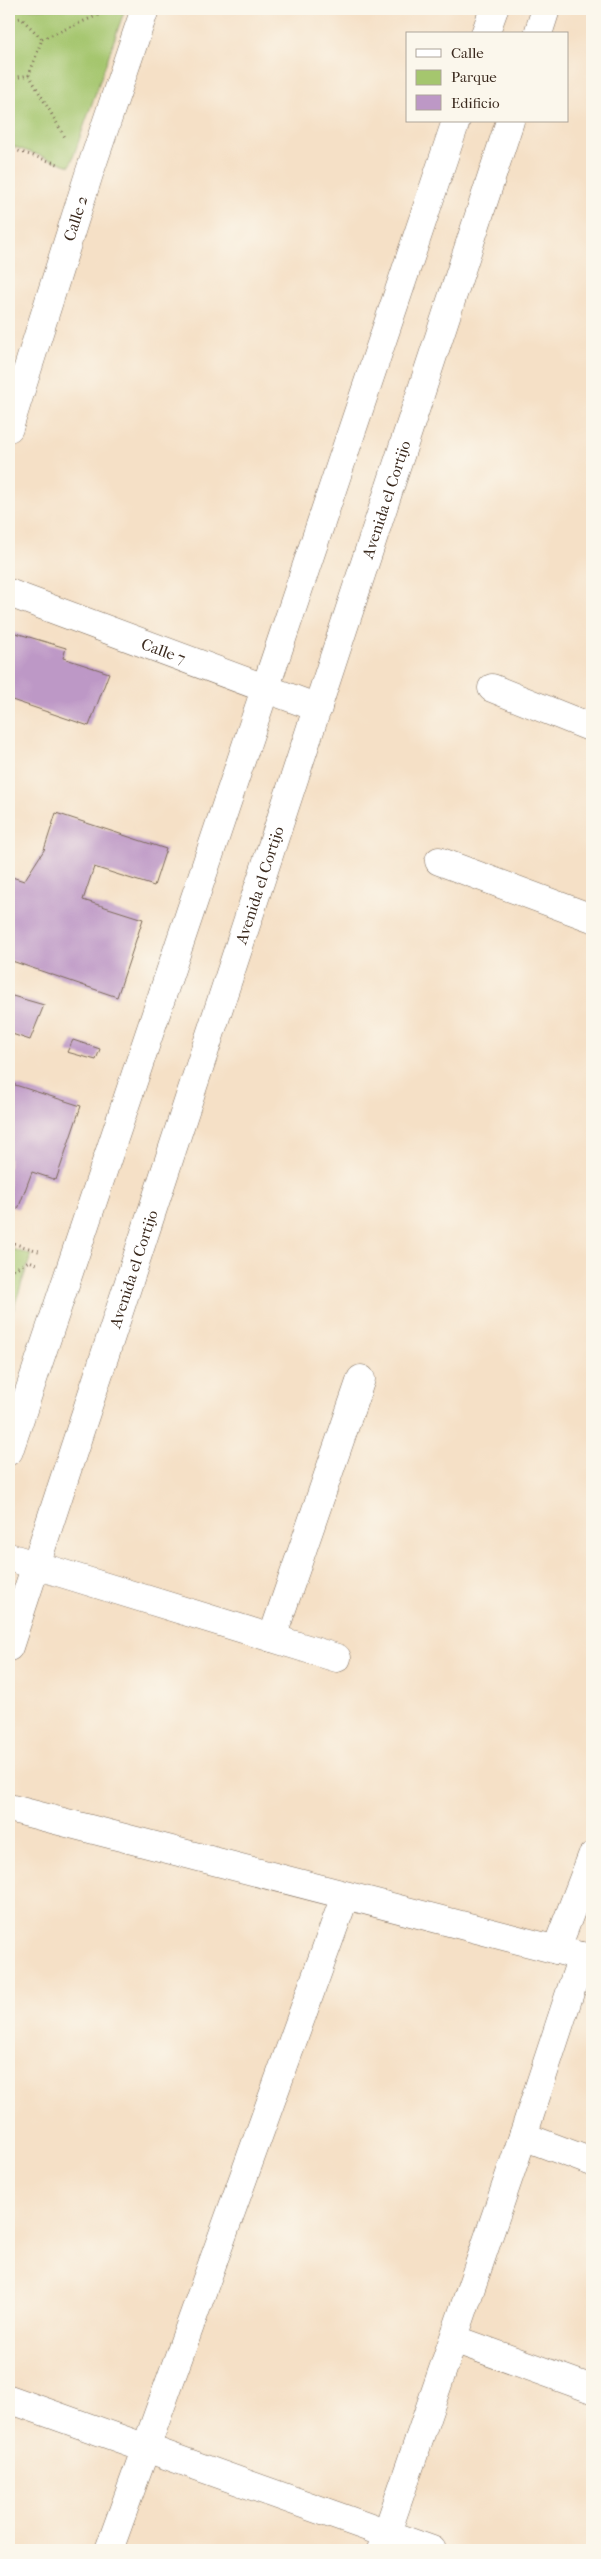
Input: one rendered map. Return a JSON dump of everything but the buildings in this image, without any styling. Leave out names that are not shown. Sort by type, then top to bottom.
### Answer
[{"type":"street","name":"Calle 2","points":[[9,428],[92,167],[145,9]]},
{"type":"street","points":[[486,32],[494,9]]},
{"type":"street","points":[[539,32],[546,9]]},
{"type":"street","points":[[9,1450],[66,1275],[267,689],[456,122]]},
{"type":"street","name":"Avenida el Cortijo","points":[[9,1647],[510,122]]},
{"type":"street","name":"Calle 7","points":[[9,593],[318,708]]},
{"type":"street","points":[[492,688],[592,728]]},
{"type":"street","points":[[439,861],[592,918]]},
{"type":"street","points":[[272,1638],[361,1379]]},
{"type":"street","points":[[9,1557],[337,1658]]},
{"type":"street","points":[[9,1808],[587,1957],[523,2136],[384,2542]]},
{"type":"street","points":[[556,1950],[592,1856]]},
{"type":"street","points":[[109,2550],[345,1896]]},
{"type":"street","points":[[523,2136],[592,2162]]},
{"type":"street","points":[[454,2339],[592,2389]]},
{"type":"street","points":[[9,2398],[145,2447],[384,2542],[432,2550]]},
{"type":"path","points":[[92,167],[75,154],[29,76],[42,39],[114,9]]},
{"type":"path","points":[[9,20],[21,18],[42,39]]},
{"type":"path","points":[[9,79],[29,76]]},
{"type":"path","points":[[9,148],[92,167]]},
{"type":"green space","points":[[9,9],[125,9],[70,166],[9,145]]},
{"type":"green space","points":[[9,1248],[31,1255],[9,1323]]}]
